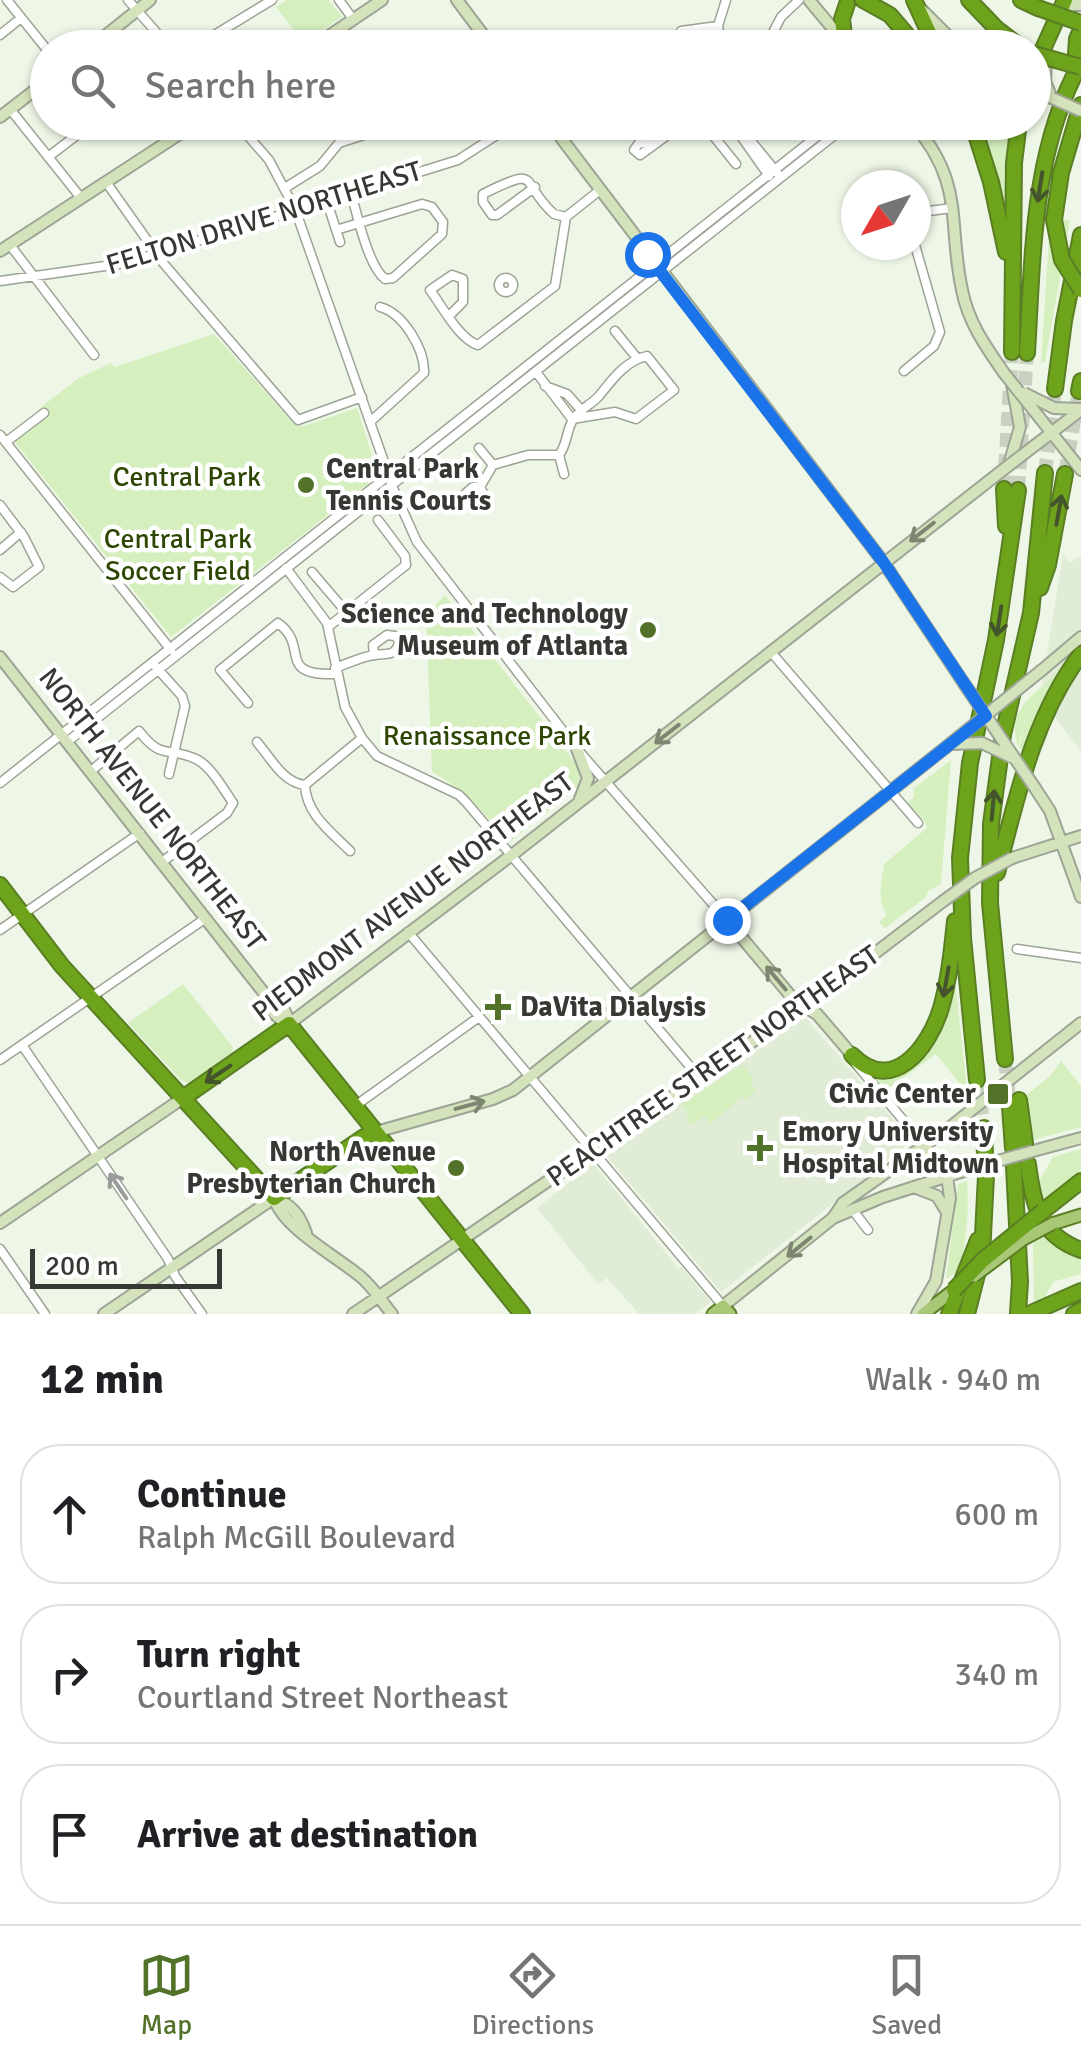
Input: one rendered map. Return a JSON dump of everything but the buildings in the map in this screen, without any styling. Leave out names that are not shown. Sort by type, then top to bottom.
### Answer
[{"type":"highway","points":[[969,0],[999,30]]},
{"type":"highway","points":[[1020,0],[1081,27],[1076,39],[1079,67],[1051,140]]},
{"type":"highway","points":[[1050,30],[1066,0]]},
{"type":"highway","points":[[827,22],[856,1]]},
{"type":"highway","points":[[844,30],[842,19],[856,1]]},
{"type":"highway","points":[[856,1],[890,16],[902,30]]},
{"type":"highway","points":[[916,3],[928,30]]},
{"type":"highway","points":[[1051,59],[1079,67]]},
{"type":"highway","points":[[1081,108],[1061,173],[1059,220],[1062,260],[1081,290]]},
{"type":"highway","points":[[1081,133],[1059,220],[1066,247],[1081,277]]},
{"type":"highway","points":[[973,140],[988,172]]},
{"type":"highway","points":[[978,140],[1004,241],[1020,352],[1040,180],[1051,140]]},
{"type":"highway","points":[[1012,294],[1017,140]]},
{"type":"highway","points":[[1055,389],[1066,304],[1080,244]]},
{"type":"highway","points":[[1031,612],[1048,565],[1073,469]]},
{"type":"highway","points":[[1005,1059],[990,903],[990,851],[996,775],[1031,612],[1045,473]]},
{"type":"highway","points":[[852,1055],[867,1068],[889,1072],[910,1058],[930,1034],[944,992],[960,886],[963,810],[970,763],[1009,562],[1011,489]]},
{"type":"highway","points":[[990,903],[1037,734],[1055,694],[1081,654]]},
{"type":"highway","points":[[0,885],[91,998],[274,1198],[376,1132]]},
{"type":"highway","points":[[960,886],[977,1080]]},
{"type":"highway","name":"PIEDMONT AVENUE NORTHEAST","points":[[183,1098],[290,1024]]},
{"type":"highway","name":"NORTH AVENUE NORTHEAST","points":[[290,1024],[522,1314]]},
{"type":"highway","points":[[1014,1104],[1022,1155],[1042,1224],[1055,1237],[1081,1250]]},
{"type":"highway","points":[[984,1128],[985,1154]]},
{"type":"highway","points":[[1018,1313],[1022,1155]]},
{"type":"highway","points":[[968,1314],[982,1255],[986,1176]]},
{"type":"highway","points":[[952,1291],[983,1260],[1047,1218],[1081,1181]]},
{"type":"highway","points":[[949,1314],[986,1221]]},
{"type":"highway","points":[[1029,1314],[1081,1290]]},
{"type":"highway","points":[[1074,1314],[1081,1310]]},
{"type":"main road","points":[[112,30],[150,0]]},
{"type":"main road","points":[[337,30],[382,0]]},
{"type":"main road","points":[[456,0],[478,30]]},
{"type":"main road","points":[[810,0],[834,30]]},
{"type":"main road","points":[[916,3],[942,30]]},
{"type":"main road","points":[[1055,20],[1067,7],[1081,5]]},
{"type":"main road","points":[[0,117],[30,94]]},
{"type":"main road","points":[[1051,96],[1081,108]]},
{"type":"main road","points":[[5,248],[170,140]]},
{"type":"main road","points":[[563,140],[884,563],[1050,811],[1081,897]]},
{"type":"main road","points":[[924,140],[940,163],[954,208],[961,288],[967,310],[985,345],[1073,469]]},
{"type":"main road","points":[[1012,383],[1054,408],[1081,410]]},
{"type":"main road","points":[[1004,469],[1020,422],[1012,383]]},
{"type":"main road","name":"PIEDMONT AVENUE NORTHEAST","points":[[290,1024],[512,856],[1081,410]]},
{"type":"main road","points":[[376,1132],[493,1099],[530,1076],[1081,638]]},
{"type":"main road","name":"NORTH AVENUE NORTHEAST","points":[[0,657],[264,993],[279,1020],[290,1024]]},
{"type":"main road","points":[[1016,760],[1008,722],[1024,686]]},
{"type":"main road","points":[[950,744],[989,744],[1016,760]]},
{"type":"main road","points":[[577,749],[588,778],[577,805]]},
{"type":"main road","name":"PEACHTREE STREET NORTHEAST","points":[[353,1314],[804,1005],[974,878],[1012,858],[1081,836]]},
{"type":"main road","points":[[727,920],[795,1000],[818,1014],[852,1055]]},
{"type":"main road","points":[[722,1311],[833,1218],[843,1204],[948,1128],[1081,1023]]},
{"type":"main road","name":"PIEDMONT AVENUE NORTHEAST","points":[[0,1222],[183,1098]]},
{"type":"main road","points":[[833,1218],[947,1176],[1081,1138]]},
{"type":"main road","points":[[920,1314],[936,1282],[950,1188],[947,1176],[924,1144]]},
{"type":"main road","points":[[913,1187],[937,1196],[947,1217]]},
{"type":"main road","points":[[104,1314],[274,1198],[287,1202],[301,1218],[306,1233],[330,1256],[365,1280],[392,1314]]},
{"type":"main road","points":[[1047,1218],[1081,1214]]},
{"type":"main road","points":[[920,1314],[952,1291]]},
{"type":"street","points":[[7,0],[31,30]]},
{"type":"street","points":[[128,0],[154,30]]},
{"type":"street","points":[[223,30],[272,0]]},
{"type":"street","points":[[339,0],[353,19]]},
{"type":"street","points":[[719,30],[726,0]]},
{"type":"street","points":[[775,30],[799,0]]},
{"type":"street","points":[[0,35],[21,18]]},
{"type":"street","points":[[688,30],[718,26]]},
{"type":"street","points":[[10,109],[30,134]]},
{"type":"street","points":[[35,140],[81,198]]},
{"type":"street","points":[[48,156],[70,140]]},
{"type":"street","points":[[252,140],[269,160],[295,210],[392,484],[417,542],[577,749],[727,920]]},
{"type":"street","points":[[285,188],[320,166],[339,144],[351,140]]},
{"type":"street","name":"FELTON DRIVE NORTHEAST","points":[[0,281],[110,267],[156,254],[458,160],[490,140]]},
{"type":"street","points":[[651,144],[657,140]]},
{"type":"street","points":[[717,140],[736,164]]},
{"type":"street","points":[[747,140],[778,181]]},
{"type":"street","points":[[155,666],[169,648],[536,372],[812,140]]},
{"type":"street","points":[[0,783],[155,666],[176,656],[389,474],[829,140]]},
{"type":"street","points":[[535,188],[497,216],[483,202],[484,194],[514,179],[527,179],[535,188],[547,207],[554,214],[566,217]]},
{"type":"street","points":[[106,182],[156,254],[298,420],[362,397]]},
{"type":"street","points":[[450,316],[463,302],[464,283],[456,274],[430,290],[471,344],[478,346],[522,313],[558,281],[566,217],[600,190]]},
{"type":"street","points":[[336,230],[360,223],[422,204],[432,207],[443,222],[442,234],[394,278],[385,279],[378,274],[360,223],[351,193]]},
{"type":"street","points":[[931,211],[954,208]]},
{"type":"street","points":[[330,211],[340,242]]},
{"type":"street","points":[[5,248],[34,276],[94,355]]},
{"type":"street","points":[[904,372],[934,346],[940,332],[919,260]]},
{"type":"street","points":[[509,292],[522,313]]},
{"type":"street","points":[[370,422],[424,373],[415,340],[390,311],[380,307]]},
{"type":"street","points":[[615,331],[636,358]]},
{"type":"street","points":[[647,356],[674,390],[636,419],[615,412],[572,419],[636,358],[647,356]]},
{"type":"street","points":[[536,372],[547,388],[582,411]]},
{"type":"street","points":[[480,486],[492,465],[528,455],[559,455],[566,447],[572,419],[564,402]]},
{"type":"street","points":[[44,413],[3,438],[176,656]]},
{"type":"street","points":[[479,448],[492,465]]},
{"type":"street","points":[[559,455],[564,474]]},
{"type":"street","points":[[0,505],[39,566],[13,587],[0,577]]},
{"type":"street","points":[[328,627],[406,565],[405,556],[378,520]]},
{"type":"street","points":[[0,550],[20,532]]},
{"type":"street","points":[[284,564],[328,627],[345,707],[362,738],[377,756],[459,795],[699,1077]]},
{"type":"street","points":[[312,572],[348,613]]},
{"type":"street","points":[[248,703],[220,670],[278,623],[290,636],[300,668],[310,674],[336,671],[374,654]]},
{"type":"street","points":[[771,652],[918,823]]},
{"type":"street","points":[[155,666],[184,700],[185,713],[169,774]]},
{"type":"street","points":[[90,771],[140,732],[152,748],[200,761],[234,803],[227,813],[162,862]]},
{"type":"street","points":[[257,742],[286,778],[305,785],[362,738]]},
{"type":"street","points":[[305,785],[306,800],[316,816],[350,851]]},
{"type":"street","points":[[0,930],[140,834]]},
{"type":"street","points":[[0,1060],[206,918]]},
{"type":"street","points":[[408,932],[722,1311]]},
{"type":"street","points":[[1017,949],[1081,958]]},
{"type":"street","points":[[355,1106],[480,1017]]},
{"type":"street","points":[[22,1046],[202,1314]]},
{"type":"street","points":[[852,1055],[924,1144]]},
{"type":"street","points":[[852,1209],[868,1230]]},
{"type":"street","points":[[0,1249],[45,1314]]},
{"type":"shaded area","points":[[1063,554],[1070,563],[1081,555],[1081,751],[1040,698]]},
{"type":"shaded area","name":"Emory University Hospital Midtown","points":[[805,1017],[912,1141],[721,1292],[606,1155]]},
{"type":"shaded area","points":[[593,1163],[678,1268],[711,1302],[695,1314],[639,1314],[607,1278],[598,1284],[537,1208]]},
{"type":"green space","points":[[287,0],[328,0],[342,17],[323,30],[294,30],[276,7]]},
{"type":"green space","points":[[984,140],[1012,140],[1007,233]]},
{"type":"green space","points":[[1050,220],[1070,220],[1045,362],[1041,362]]},
{"type":"green space","name":"Central Park","points":[[214,334],[295,425],[304,426],[357,408],[378,473],[171,637],[14,441],[47,416],[41,407],[79,378],[111,363],[115,367]]},
{"type":"green space","name":"Renaissance Park","points":[[445,595],[581,770],[579,786],[509,843],[465,795],[432,772],[426,616]]},
{"type":"green space","points":[[1065,670],[1026,750],[1019,748],[1026,716],[1018,747],[1015,734],[1019,712],[1032,695]]},
{"type":"green space","points":[[951,760],[941,884],[885,928],[879,922],[887,915],[881,898],[884,864],[927,828],[907,803],[914,797],[913,789]]},
{"type":"green space","points":[[954,971],[967,1088],[936,1054],[884,1092],[871,1080],[875,1076],[900,1076],[933,1044]]},
{"type":"green space","points":[[183,984],[233,1047],[233,1054],[189,1084],[128,1023]]},
{"type":"green space","points":[[1061,1061],[1081,1086],[1081,1127],[1029,1141],[1024,1097],[1051,1075]]},
{"type":"green space","points":[[743,1065],[757,1090],[747,1099],[741,1097],[711,1124],[704,1116],[692,1125],[681,1104]]},
{"type":"green space","points":[[1081,1149],[1081,1175],[1041,1205],[1038,1183],[1053,1157]]},
{"type":"green space","points":[[967,1181],[962,1260],[959,1271],[946,1279],[958,1184]]},
{"type":"green space","points":[[1048,1235],[1081,1255],[1081,1274],[1053,1282],[1047,1299],[1034,1305],[1033,1243]]},
{"type":"tunnel","points":[[1004,489],[1012,352]]},
{"type":"tunnel","points":[[1018,490],[1027,353]]},
{"type":"tunnel","points":[[1045,473],[1055,389]]},
{"type":"tunnel","points":[[1065,474],[1079,391]]},
{"type":"tunnel","points":[[1005,1059],[1010,1107]]},
{"type":"tunnel","points":[[977,1080],[984,1128]]},
{"type":"railway","points":[[948,1125],[1046,1048]]},
{"type":"place","name":"Central Park Tennis Courts","points":[[306,485]]},
{"type":"place","name":"Science and Technology Museum of Atlanta","points":[[648,630]]},
{"type":"place","name":"DaVita Dialysis","points":[[498,1007]]},
{"type":"place","name":"Civic Center","points":[[998,1094]]},
{"type":"place","name":"Emory University Hospital Midtown","points":[[760,1148]]},
{"type":"place","name":"North Avenue Presbyterian Church","points":[[456,1168]]},
{"type":"route","points":[[647,254],[884,563],[986,716],[727,920]]},
{"type":"park label","name":"Central Park Soccer Field","points":[[178,555]]}]
